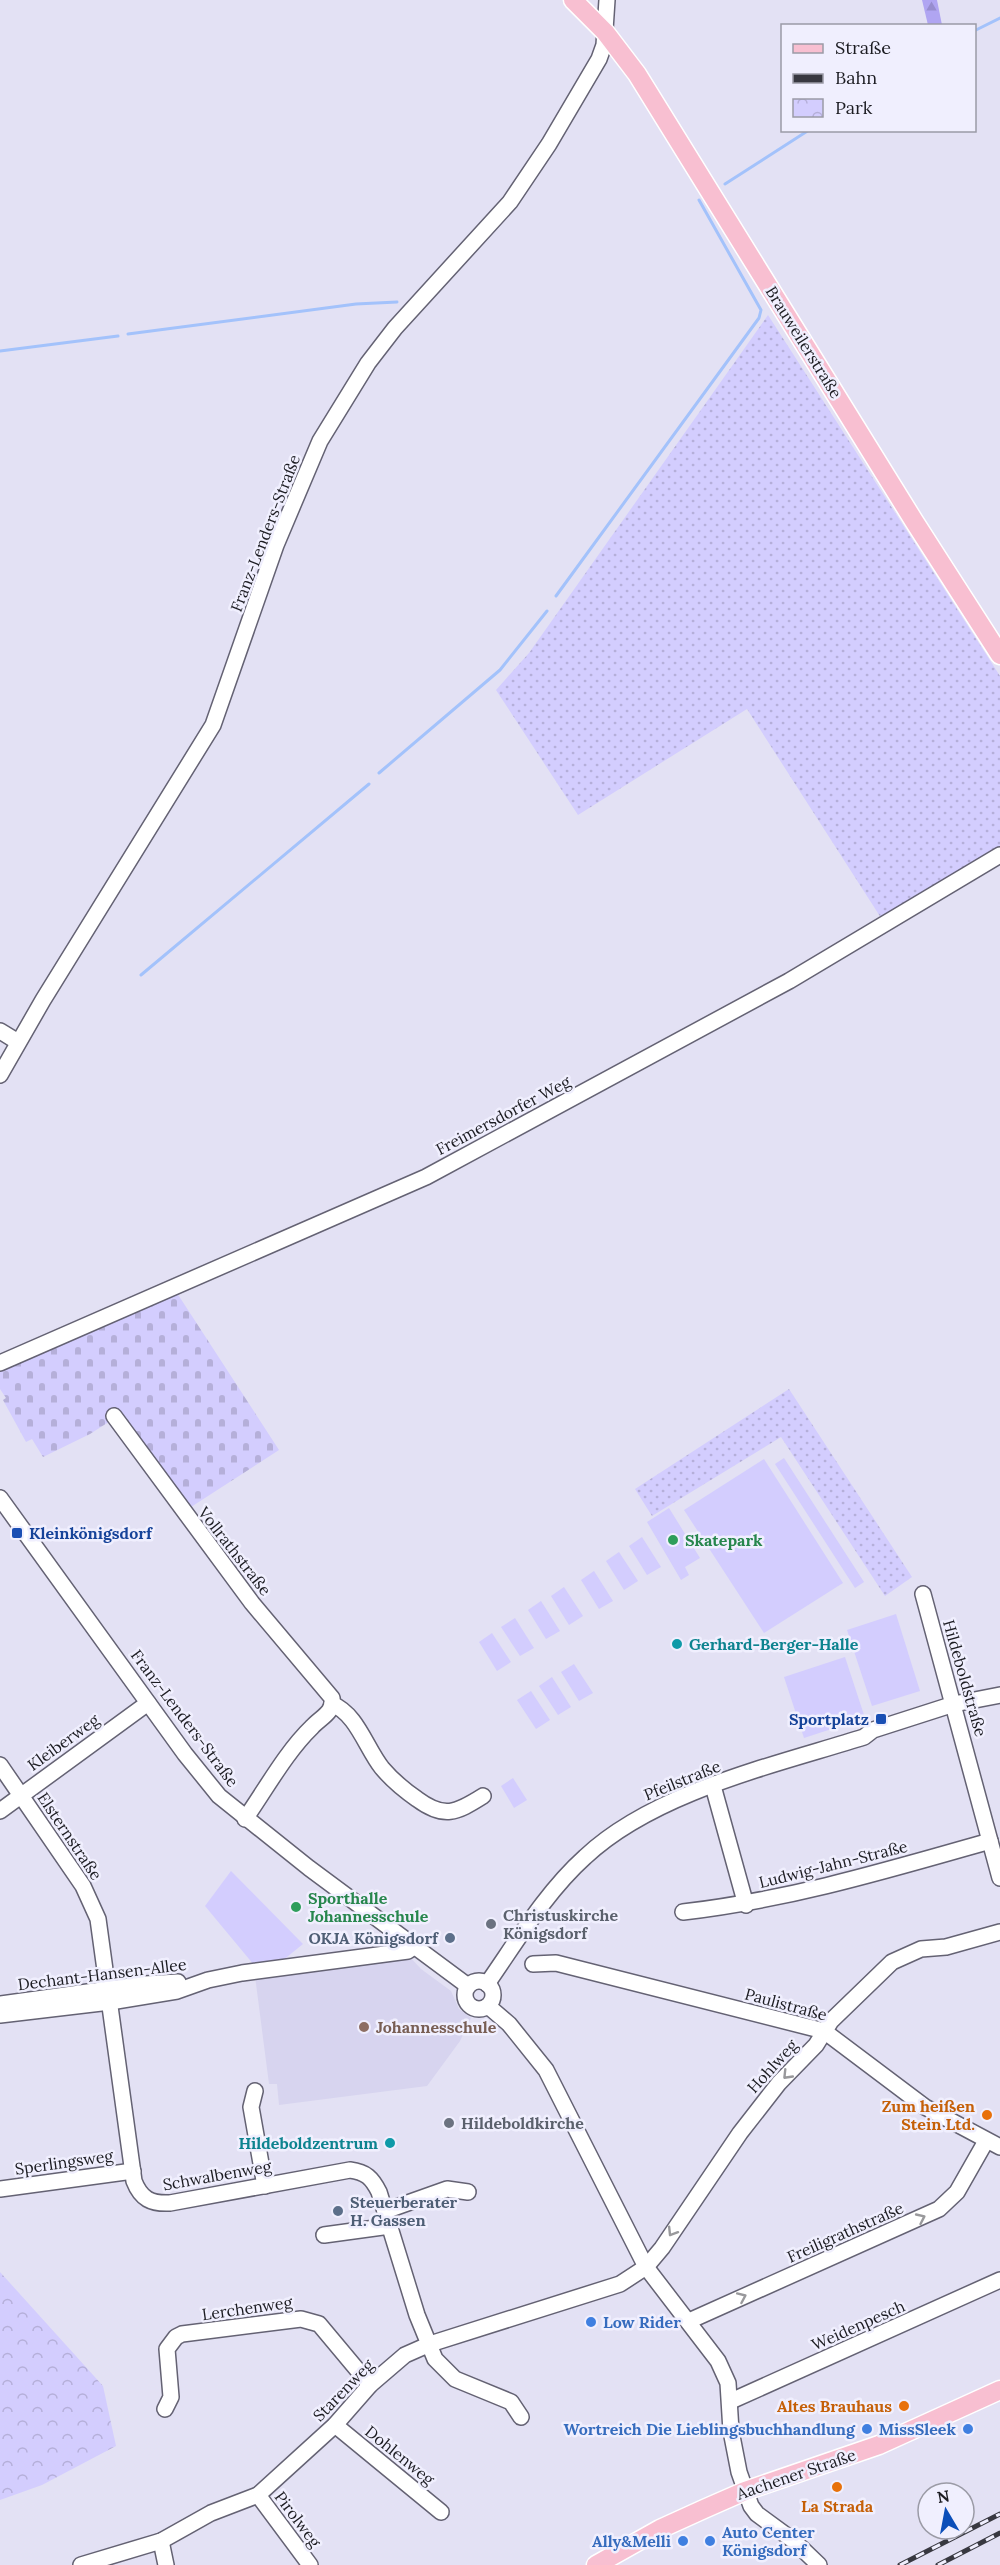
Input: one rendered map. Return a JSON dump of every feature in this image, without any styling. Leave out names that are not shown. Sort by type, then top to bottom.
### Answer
[{"type":"main road","points":[[574,0],[591,4],[599,0]]},
{"type":"main road","name":"Brauweilerstraße","points":[[574,0],[605,32],[637,74],[914,521],[1000,655]]},
{"type":"main road","name":"Aachener Straße","points":[[596,2565],[660,2529],[745,2492],[879,2445],[1000,2390]]},
{"type":"street","name":"Franz-Lenders-Straße","points":[[0,1075],[213,725],[276,545],[320,441],[368,363],[395,328],[510,202],[531,172],[599,59],[605,32],[607,0]]},
{"type":"street","name":"Freimersdorfer Weg","points":[[0,1363],[426,1177],[815,967],[1000,855]]},
{"type":"street","points":[[0,1031],[18,1042]]},
{"type":"street","name":"Vollrathstraße","points":[[114,1416],[161,1484],[252,1603],[328,1692],[332,1704],[345,1710],[381,1767],[396,1785],[426,1806],[443,1813],[462,1809],[483,1796]]},
{"type":"street","name":"Franz-Lenders-Straße","points":[[0,1498],[148,1703],[219,1796],[245,1819],[468,1986]]},
{"type":"street","name":"Hildeboldstraße","points":[[923,1594],[1000,1878]]},
{"type":"street","name":"Pfeilstraße","points":[[487,1984],[562,1880],[598,1845],[635,1820],[713,1786],[954,1704],[1000,1695]]},
{"type":"street","name":"Kleiberweg","points":[[0,1811],[148,1703]]},
{"type":"street","points":[[245,1819],[306,1732],[327,1714],[332,1704]]},
{"type":"street","name":"Elsternstraße","points":[[0,1765],[83,1886],[98,1919],[109,1996]]},
{"type":"street","points":[[713,1786],[746,1905]]},
{"type":"street","name":"Ludwig-Jahn-Straße","points":[[683,1912],[746,1905],[815,1890],[990,1841]]},
{"type":"street","name":"Hohlweg","points":[[646,2267],[662,2248],[740,2133],[779,2083],[816,2045],[838,2014],[902,1955],[921,1949],[946,1947],[1000,1932]]},
{"type":"street","name":"Dechant-Hansen-Allee","points":[[0,2004],[177,1991],[208,1980],[242,1973],[408,1951],[415,1946]]},
{"type":"street","name":"Paulistraße","points":[[533,1964],[556,1963],[824,2031],[925,2107],[993,2144]]},
{"type":"street","points":[[475,1982],[487,1984],[493,1995],[488,2006],[479,2010],[470,2007],[465,1999],[468,1986],[475,1982]]},
{"type":"street","name":"Dechant-Hansen-Allee","points":[[0,2014],[109,1996]]},
{"type":"street","name":"Schwalbenweg","points":[[109,1996],[133,2171],[140,2194],[150,2202],[159,2204],[350,2170],[360,2171],[374,2181],[417,2315],[435,2359],[455,2379],[511,2402],[521,2417]]},
{"type":"street","points":[[488,2006],[509,2024],[546,2070],[646,2267],[689,2320],[718,2361],[728,2384],[731,2401],[731,2431],[745,2492],[757,2514],[794,2541],[819,2565]]},
{"type":"street","points":[[255,2091],[251,2107],[265,2186]]},
{"type":"street","name":"Freiligrathstraße","points":[[689,2320],[939,2209],[957,2192],[993,2144]]},
{"type":"street","name":"Sperlingsweg","points":[[0,2189],[133,2171]]},
{"type":"street","points":[[324,2235],[388,2219],[447,2190],[468,2192]]},
{"type":"street","name":"Starenweg","points":[[81,2565],[161,2541],[211,2513],[258,2495],[335,2426],[370,2385],[405,2355],[430,2344],[620,2284],[646,2267]]},
{"type":"street","name":"Weidenpesch","points":[[731,2401],[1000,2280]]},
{"type":"street","name":"Lerchenweg","points":[[165,2409],[171,2397],[166,2349],[176,2337],[182,2334],[301,2319],[319,2324],[370,2385]]},
{"type":"street","name":"Dohlenweg","points":[[335,2426],[441,2512]]},
{"type":"street","name":"Pirolweg","points":[[258,2495],[310,2565]]},
{"type":"street","points":[[161,2541],[166,2565]]},
{"type":"shaded area","name":"Johannesschule","points":[[408,1955],[421,1969],[451,1991],[459,2009],[471,2018],[460,2041],[427,2086],[279,2105],[277,2084],[269,2084],[255,1976]]},
{"type":"green space","points":[[922,0],[937,0],[942,24],[928,24]]},
{"type":"green space","points":[[768,315],[1000,676],[1000,850],[883,921],[747,709],[578,815],[496,690],[529,653]]},
{"type":"green space","points":[[175,1290],[279,1450],[191,1507],[118,1416],[90,1434],[43,1457],[32,1439],[26,1442],[3,1400],[6,1398],[0,1389],[0,1370]]},
{"type":"green space","points":[[789,1389],[912,1577],[885,1596],[781,1437],[652,1516],[635,1489]]},
{"type":"green space","points":[[784,1458],[864,1582],[855,1588],[775,1464]]},
{"type":"green space","points":[[764,1459],[843,1583],[764,1633],[684,1510]]},
{"type":"green space","name":"Skatepark","points":[[669,1508],[700,1558],[685,1567],[689,1575],[681,1580],[647,1522]]},
{"type":"green space","points":[[642,1537],[661,1567],[647,1575],[629,1546]]},
{"type":"green space","points":[[619,1552],[638,1581],[624,1590],[606,1561]]},
{"type":"green space","points":[[594,1571],[613,1601],[599,1609],[581,1580]]},
{"type":"green space","points":[[564,1587],[583,1616],[569,1625],[551,1596]]},
{"type":"green space","points":[[541,1601],[560,1631],[546,1639],[528,1610]]},
{"type":"green space","points":[[896,1614],[920,1691],[872,1706],[847,1630]]},
{"type":"green space","points":[[515,1618],[534,1648],[520,1656],[501,1627]]},
{"type":"green space","points":[[492,1633],[511,1662],[497,1671],[479,1642]]},
{"type":"green space","points":[[845,1657],[865,1718],[804,1738],[784,1677]]},
{"type":"green space","points":[[574,1664],[593,1693],[579,1701],[561,1672]]},
{"type":"green space","points":[[552,1677],[571,1707],[558,1715],[539,1686]]},
{"type":"green space","points":[[531,1691],[550,1720],[536,1729],[517,1700]]},
{"type":"green space","points":[[513,1778],[527,1800],[514,1808],[501,1786]]},
{"type":"green space","points":[[231,1871],[303,1944],[282,1961],[254,1965],[205,1906]]},
{"type":"green space","points":[[0,2272],[103,2386],[116,2446],[42,2485],[0,2500]]},
{"type":"waterway","points":[[976,30],[1000,18]]},
{"type":"waterway","points":[[725,184],[806,132]]},
{"type":"waterway","points":[[556,596],[759,318],[761,310],[699,200]]},
{"type":"waterway","points":[[128,334],[356,304],[397,302]]},
{"type":"waterway","points":[[0,351],[118,336]]},
{"type":"waterway","points":[[379,773],[500,670],[547,611]]},
{"type":"waterway","points":[[141,975],[369,784]]},
{"type":"railway","points":[[900,2565],[1000,2514]]},
{"type":"railway","points":[[938,2565],[1000,2533]]},
{"type":"place","name":"Kleinkönigsdorf","points":[[17,1533]]},
{"type":"place","name":"Skatepark","points":[[673,1540]]},
{"type":"place","name":"Gerhard-Berger-Halle","points":[[677,1644]]},
{"type":"place","name":"Sportplatz","points":[[881,1719]]},
{"type":"place","name":"Sporthalle Johannesschule","points":[[296,1907]]},
{"type":"place","name":"Christuskirche Königsdorf","points":[[491,1924]]},
{"type":"place","name":"OKJA Königsdorf","points":[[450,1938]]},
{"type":"place","name":"Johannesschule","points":[[364,2027]]},
{"type":"place","name":"Zum heißen Stein Ltd.","points":[[987,2115]]},
{"type":"place","name":"Hildeboldkirche","points":[[449,2123]]},
{"type":"place","name":"Hildeboldzentrum","points":[[390,2143]]},
{"type":"place","name":"Steuerberater H. Gassen","points":[[338,2211]]},
{"type":"place","name":"Low Rider","points":[[591,2322]]},
{"type":"place","name":"Altes Brauhaus","points":[[904,2406]]},
{"type":"place","name":"Wortreich Die Lieblingsbuchhandlung","points":[[867,2429]]},
{"type":"place","name":"MissSleek","points":[[968,2429]]},
{"type":"place","name":"La Strada","points":[[837,2487]]},
{"type":"place","name":"Ally&Melli","points":[[683,2541]]},
{"type":"place","name":"Auto Center Königsdorf","points":[[710,2541]]}]
